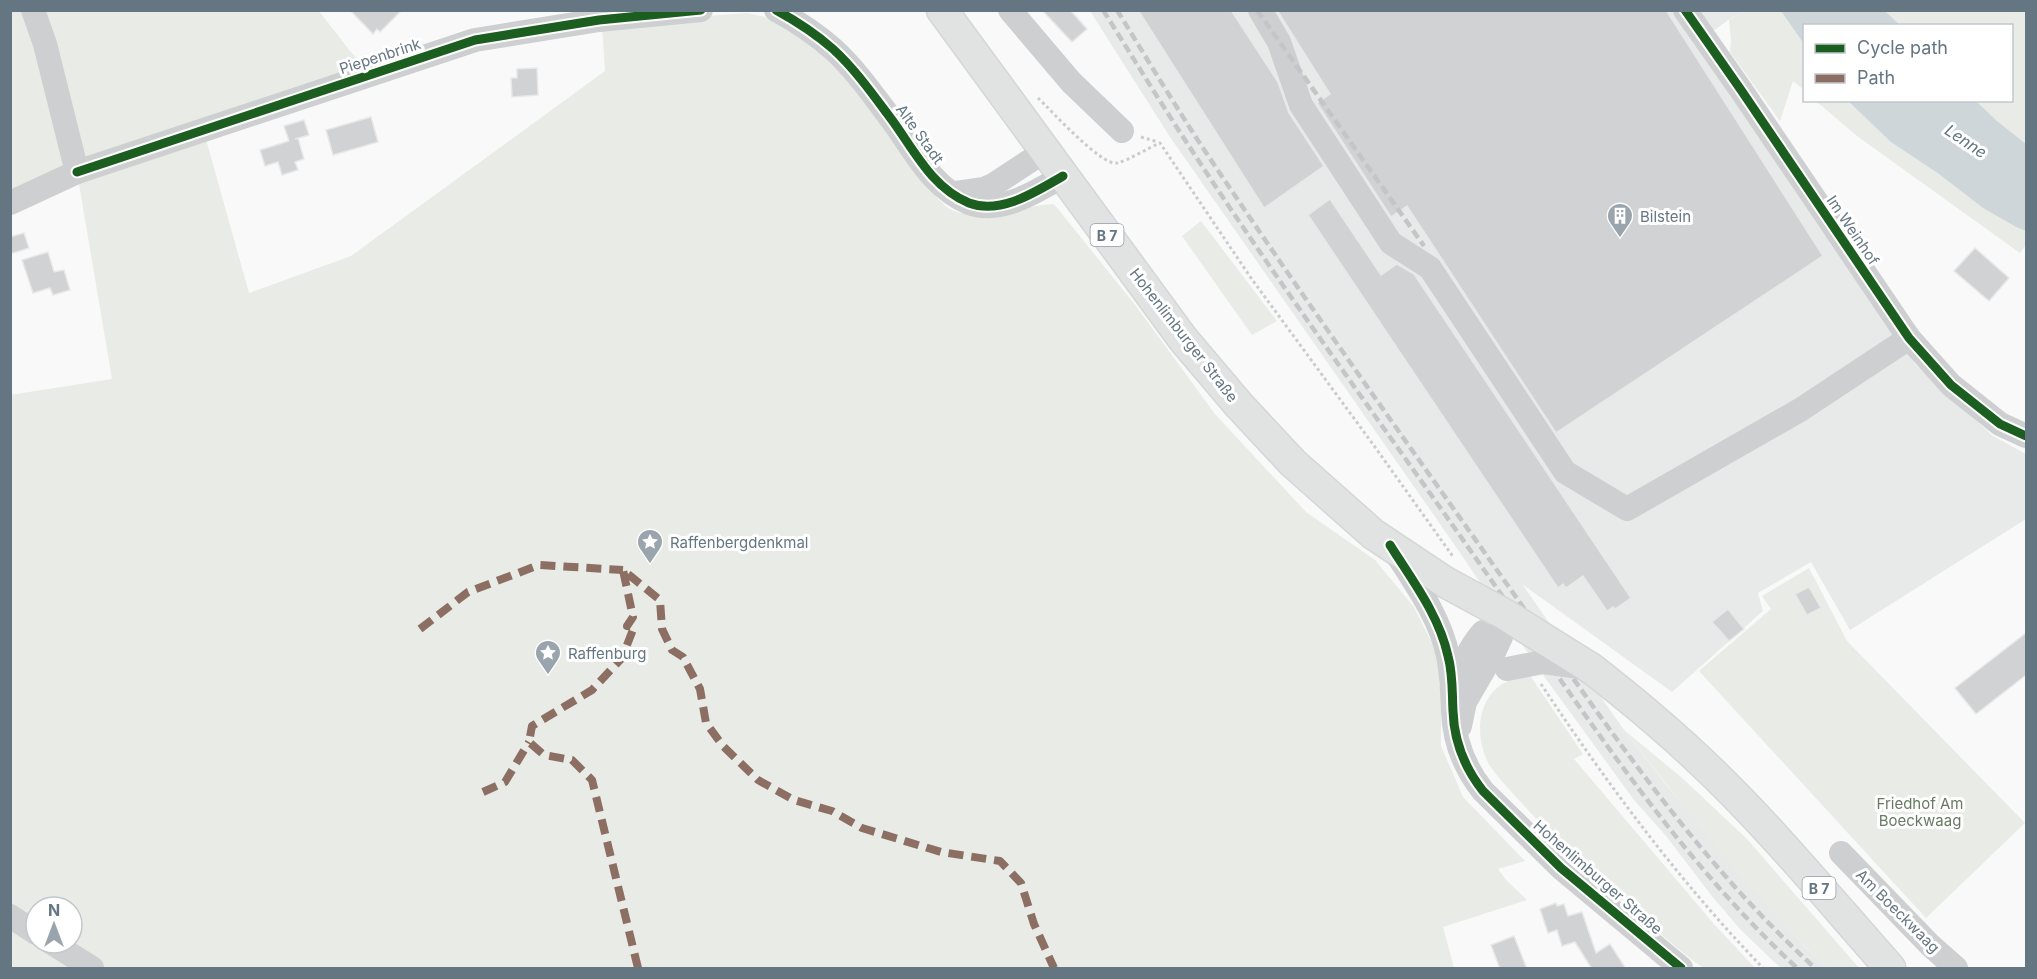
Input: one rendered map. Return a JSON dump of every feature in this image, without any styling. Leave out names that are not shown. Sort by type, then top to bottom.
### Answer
[{"type":"main road","name":"Hohenlimburger Straße","points":[[942,10],[1183,339],[1238,404],[1293,463],[1373,534],[1390,545],[1450,570],[1497,642],[1592,669],[1646,712],[1747,807],[1890,969]]},
{"type":"street","points":[[33,10],[45,44],[77,172]]},
{"type":"street","name":"Piepenbrink","points":[[10,203],[77,172],[476,40],[599,20],[701,10]]},
{"type":"street","name":"Alte Stadt","points":[[776,10],[814,33],[834,50],[892,120],[936,181],[970,203],[991,206],[1030,195],[1063,176]]},
{"type":"street","points":[[1011,10],[1071,82],[1122,130]]},
{"type":"street","points":[[1260,10],[1279,42],[1300,105],[1391,243],[1430,268],[1565,472],[1627,509],[1800,410],[1908,338]]},
{"type":"street","name":"Im Weinhof","points":[[1684,10],[1741,90],[1908,338],[1951,385],[2000,424],[2026,436]]},
{"type":"street","points":[[953,193],[984,189],[993,185],[1044,151]]},
{"type":"street","name":"Hohenlimburger Straße","points":[[1390,545],[1437,622],[1448,655],[1454,728],[1463,760],[1483,791],[1561,868],[1681,969]]},
{"type":"street","points":[[1458,740],[1465,702],[1497,642],[1543,662],[1592,669]]},
{"type":"street","name":"Hohenlimburger Straße","points":[[1453,695],[1464,659],[1472,644],[1497,642]]},
{"type":"street","name":"Am Boeckwaag","points":[[1841,853],[1956,969]]},
{"type":"street","points":[[10,916],[24,925]]},
{"type":"street","points":[[70,955],[92,969]]},
{"type":"path","points":[[1017,112],[1037,98],[1091,149],[1109,162],[1117,163],[1160,143],[1251,278],[1375,447],[1450,570]]},
{"type":"path","points":[[1540,682],[1595,765],[1656,846],[1717,920],[1763,969]]},
{"type":"shaded area","points":[[1090,11],[1744,11],[1696,44],[1819,227],[1916,365],[1993,436],[2026,454],[2026,519],[1850,630],[1811,562],[1758,593],[1763,611],[1672,692],[1522,584],[1624,730],[1667,786],[1760,897],[1827,968],[1781,968],[1740,929],[1666,836],[1634,800],[1546,679],[1170,137]]},
{"type":"green space","points":[[11,11],[319,11],[369,72],[202,125],[249,293],[351,256],[605,71],[602,24],[747,13],[765,17],[812,46],[844,74],[939,200],[949,208],[960,213],[987,214],[1054,204],[1136,306],[1215,414],[1306,512],[1375,560],[1414,607],[1439,658],[1441,746],[1463,797],[1525,861],[1498,869],[1527,900],[1443,927],[1454,968],[11,968],[10,395],[112,379],[77,172],[11,203]]},
{"type":"green space","points":[[1744,11],[1781,11],[1803,43],[1803,89],[1793,81],[1780,121],[1730,52],[1729,20]]},
{"type":"green space","points":[[1885,11],[2026,11],[2026,144],[1977,102],[2013,102],[2013,24],[1899,24]]},
{"type":"green space","points":[[1817,102],[1849,102],[1891,142],[1939,174],[1983,208],[2026,231],[2026,245],[2020,253],[1857,136]]},
{"type":"green space","points":[[1201,221],[1277,321],[1252,335],[1182,236]]},
{"type":"green space","name":"Friedhof Am Boeckwaag","points":[[1809,568],[1847,641],[2025,823],[1926,918],[1699,671],[1771,609],[1762,596]]},
{"type":"green space","points":[[1531,677],[1583,754],[1574,759],[1714,924],[1755,968],[1710,969],[1694,961],[1586,869],[1494,772],[1485,755],[1480,732],[1484,708],[1496,689],[1508,681]]},
{"type":"green space","points":[[1624,730],[1681,777],[1747,839],[1859,968],[1827,968],[1799,941],[1721,853]]},
{"type":"water","points":[[1781,11],[1885,11],[1899,24],[1803,24],[1803,43]]},
{"type":"water","name":"Lenne","points":[[1849,102],[1977,102],[2026,144],[2026,231],[1983,208],[1939,174],[1891,142]]},
{"type":"building","points":[[350,10],[402,10],[380,32],[377,29],[373,34]]},
{"type":"building","points":[[1042,10],[1070,10],[1087,29],[1072,42]]},
{"type":"building","points":[[1138,10],[1231,10],[1278,82],[1289,113],[1324,166],[1264,208]]},
{"type":"building","name":"Bilstein","points":[[1277,10],[1666,10],[1823,256],[1556,433],[1407,206],[1391,217],[1317,103],[1330,94]]},
{"type":"building","points":[[537,68],[538,95],[512,97],[511,78],[517,78],[517,69]]},
{"type":"building","points":[[371,117],[378,142],[333,155],[326,130]]},
{"type":"building","points":[[304,120],[309,135],[298,138],[304,159],[295,162],[298,170],[282,175],[278,162],[265,166],[260,150],[289,141],[284,126]]},
{"type":"building","points":[[1330,199],[1381,275],[1397,264],[1414,274],[1631,598],[1615,609],[1613,607],[1607,611],[1583,576],[1566,588],[1563,584],[1558,588],[1308,215]]},
{"type":"building","points":[[24,233],[29,248],[10,254],[10,237]]},
{"type":"building","points":[[1975,248],[2009,278],[1989,301],[1954,271]]},
{"type":"building","points":[[48,252],[54,272],[64,270],[70,290],[53,295],[50,288],[33,293],[22,260]]},
{"type":"building","points":[[1809,587],[1821,608],[1807,615],[1795,594]]},
{"type":"building","points":[[1728,609],[1744,629],[1729,641],[1712,622]]},
{"type":"building","points":[[2026,633],[2026,675],[1976,714],[1955,688]]},
{"type":"building","points":[[1556,903],[1557,906],[1564,904],[1568,916],[1582,912],[1596,953],[1610,944],[1626,969],[1592,969],[1575,942],[1562,946],[1557,930],[1548,933],[1540,909]]},
{"type":"building","points":[[1514,936],[1527,969],[1500,969],[1491,945]]},
{"type":"railway","points":[[1103,10],[1178,129],[1260,252],[1629,776],[1709,876],[1797,968]]},
{"type":"railway","points":[[1117,10],[1199,142],[1273,251],[1609,729],[1647,780],[1727,878],[1815,968]]},
{"type":"railway","points":[[1257,10],[1424,246]]},
{"type":"marked path","points":[[420,629],[468,592],[539,565],[623,570]]},
{"type":"marked path","points":[[638,968],[592,780],[572,760],[544,755],[529,742],[532,726],[592,690],[622,658],[634,627],[627,626],[633,617],[623,570],[660,600],[662,629],[672,650],[683,657],[700,689],[706,723],[723,746],[758,780],[794,800],[832,811],[862,828],[941,852],[1000,861],[1021,883],[1034,924],[1054,968]]},
{"type":"marked path","points":[[483,792],[505,782],[529,742]]},
{"type":"cycle path","points":[[77,172],[475,40],[599,20],[701,10]]},
{"type":"cycle path","points":[[776,10],[813,33],[841,57],[871,92],[934,178],[956,196],[981,206],[1006,204],[1063,176]]},
{"type":"cycle path","points":[[1685,10],[1909,338],[1951,385],[2000,424],[2026,436]]},
{"type":"cycle path","points":[[1390,545],[1424,598],[1444,641],[1451,670],[1455,733],[1461,754],[1476,782],[1561,868],[1681,968]]},
{"type":"place","name":"Bilstein","points":[[1620,239]]},
{"type":"place","name":"Raffenbergdenkmal","points":[[650,565]]},
{"type":"place","name":"Raffenburg","points":[[548,676]]}]
